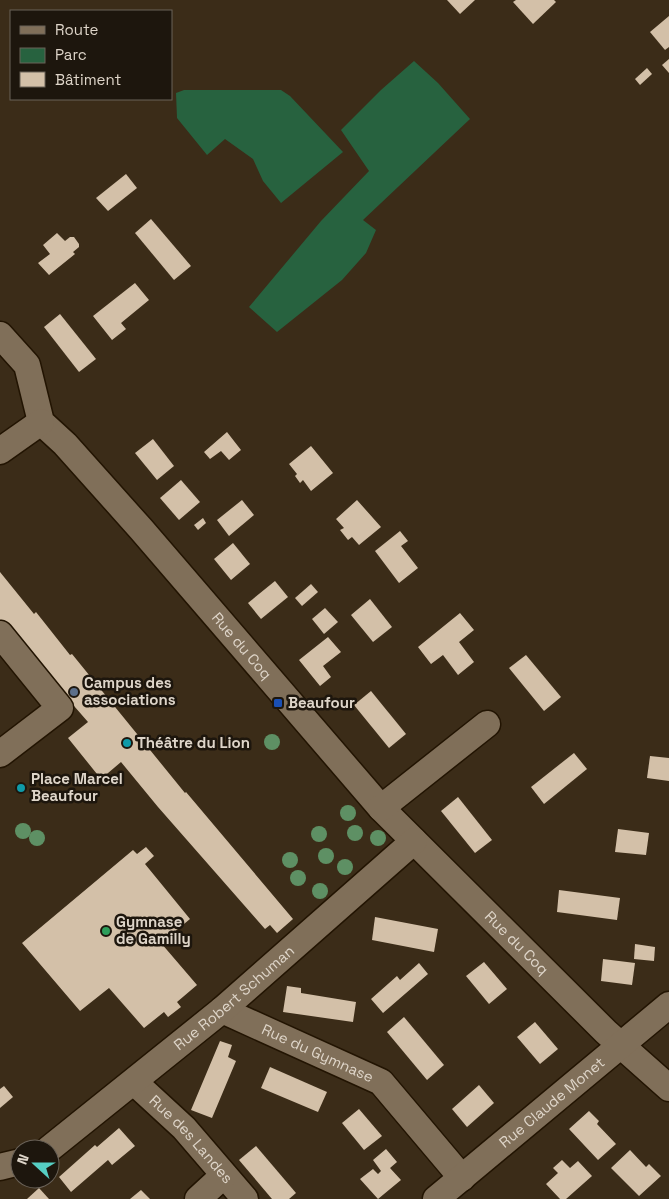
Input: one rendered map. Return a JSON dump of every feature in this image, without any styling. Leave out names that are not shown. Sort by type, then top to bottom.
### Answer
[{"type":"street","points":[[0,335],[27,366],[40,422],[0,451]]},
{"type":"street","name":"Rue du Coq","points":[[40,422],[65,444],[141,529],[381,808],[620,1046],[669,1088]]},
{"type":"street","points":[[0,634],[60,708],[0,754]]},
{"type":"street","points":[[381,808],[487,724]]},
{"type":"street","name":"Rue Robert Schuman","points":[[60,1140],[222,1010],[414,841]]},
{"type":"street","name":"Rue Claude Monet","points":[[436,1199],[620,1046],[669,1001]]},
{"type":"street","name":"Rue du Gymnase","points":[[222,1010],[381,1082],[462,1178]]},
{"type":"street","name":"Rue des Landes","points":[[134,1082],[184,1128],[245,1199]]},
{"type":"street","points":[[198,1199],[224,1174]]},
{"type":"green space","points":[[414,61],[438,83],[470,119],[363,220],[376,230],[366,253],[342,280],[277,332],[249,307],[321,221],[369,171],[341,130],[381,90]]},
{"type":"green space","points":[[184,90],[281,90],[290,96],[343,152],[281,203],[263,181],[253,159],[225,139],[207,155],[177,118],[176,93]]},
{"type":"building","points":[[447,0],[475,0],[460,14]]},
{"type":"building","points":[[516,0],[554,0],[556,2],[533,24],[513,2]]},
{"type":"building","points":[[669,16],[669,47],[665,50],[650,32]]},
{"type":"building","points":[[669,59],[669,73],[662,65]]},
{"type":"building","points":[[647,68],[652,74],[640,85],[635,79]]},
{"type":"building","points":[[126,174],[137,188],[108,211],[96,198]]},
{"type":"building","points":[[151,219],[191,266],[174,280],[135,233]]},
{"type":"building","points":[[57,233],[65,241],[70,237],[74,237],[79,247],[73,252],[75,254],[49,275],[38,263],[50,254],[43,245]]},
{"type":"building","points":[[135,283],[149,300],[121,323],[126,329],[112,340],[93,316]]},
{"type":"building","points":[[60,314],[96,359],[79,372],[44,327]]},
{"type":"building","points":[[227,432],[241,450],[229,460],[221,451],[210,459],[204,452]]},
{"type":"building","points":[[153,439],[174,466],[157,480],[135,453]]},
{"type":"building","points":[[311,446],[333,473],[311,491],[303,480],[300,483],[295,476],[297,474],[289,464]]},
{"type":"building","points":[[181,480],[200,502],[179,520],[160,498]]},
{"type":"building","points":[[242,500],[254,515],[229,536],[217,520]]},
{"type":"building","points":[[357,500],[381,527],[359,545],[352,537],[348,540],[340,530],[344,528],[336,519]]},
{"type":"building","points":[[203,518],[206,523],[198,530],[194,525]]},
{"type":"building","points":[[400,531],[408,541],[401,546],[418,568],[399,583],[375,551]]},
{"type":"building","points":[[233,543],[250,564],[231,580],[214,559]]},
{"type":"building","points":[[0,572],[34,614],[36,612],[70,655],[72,654],[185,793],[293,919],[277,933],[270,925],[265,929],[121,762],[101,779],[68,738],[88,722],[0,621]]},
{"type":"building","points":[[275,581],[288,597],[261,619],[248,603]]},
{"type":"building","points":[[311,584],[318,592],[302,606],[295,598]]},
{"type":"building","points":[[370,599],[392,627],[373,642],[351,615]]},
{"type":"building","points":[[325,608],[338,622],[324,634],[312,619]]},
{"type":"building","points":[[460,613],[474,630],[459,642],[474,662],[458,675],[443,655],[431,664],[418,647]]},
{"type":"building","points":[[328,637],[341,652],[323,666],[331,677],[320,686],[299,660]]},
{"type":"building","points":[[526,655],[561,697],[544,711],[509,668]]},
{"type":"building","points":[[371,691],[406,734],[389,748],[354,705]]},
{"type":"building","points":[[574,753],[587,769],[544,804],[531,787]]},
{"type":"building","points":[[650,756],[669,758],[669,781],[647,778]]},
{"type":"building","points":[[458,797],[492,840],[475,853],[441,811]]},
{"type":"building","points":[[618,829],[649,833],[646,855],[615,852]]},
{"type":"building","name":"Gymnase de Gamilly","points":[[146,847],[154,856],[145,864],[190,919],[161,943],[197,985],[177,1002],[181,1007],[168,1017],[164,1012],[144,1028],[109,988],[80,1011],[22,943],[133,850],[137,854]]},
{"type":"building","points":[[559,890],[620,898],[617,920],[557,912]]},
{"type":"building","points":[[375,917],[438,929],[434,952],[372,940]]},
{"type":"building","points":[[635,944],[655,947],[654,961],[634,959]]},
{"type":"building","points":[[603,959],[635,963],[632,985],[601,981]]},
{"type":"building","points":[[484,962],[507,989],[489,1004],[466,976]]},
{"type":"building","points":[[419,963],[428,974],[383,1013],[371,999],[397,976],[400,980]]},
{"type":"building","points":[[287,986],[301,988],[301,993],[356,1002],[353,1022],[283,1012]]},
{"type":"building","points":[[404,1017],[444,1065],[427,1080],[387,1032]]},
{"type":"building","points":[[535,1022],[558,1049],[540,1064],[517,1037]]},
{"type":"building","points":[[220,1041],[232,1045],[228,1057],[236,1061],[212,1118],[191,1110]]},
{"type":"building","points":[[270,1067],[327,1092],[318,1112],[261,1088]]},
{"type":"building","points":[[479,1085],[494,1103],[467,1127],[452,1109]]},
{"type":"building","points":[[4,1086],[13,1097],[0,1108],[0,1089]]},
{"type":"building","points":[[359,1109],[382,1136],[364,1150],[342,1123]]},
{"type":"building","points":[[589,1111],[599,1121],[597,1124],[616,1144],[598,1160],[569,1129]]},
{"type":"building","points":[[119,1128],[135,1146],[112,1165],[108,1160],[71,1192],[60,1176],[95,1145],[97,1147]]},
{"type":"building","points":[[256,1146],[296,1193],[289,1199],[272,1199],[239,1160]]},
{"type":"building","points":[[386,1149],[397,1162],[390,1168],[401,1180],[378,1199],[360,1179],[373,1169],[378,1174],[381,1171],[373,1160]]},
{"type":"building","points":[[630,1150],[646,1167],[649,1164],[661,1176],[639,1196],[611,1168]]},
{"type":"building","points":[[562,1160],[570,1168],[578,1161],[592,1176],[566,1199],[560,1199],[546,1184],[558,1173],[553,1168]]},
{"type":"building","points":[[40,1189],[49,1199],[27,1199]]},
{"type":"building","points":[[141,1190],[150,1199],[130,1199]]},
{"type":"place","name":"Campus des associations","points":[[74,692]]},
{"type":"place","name":"Beaufour","points":[[278,703]]},
{"type":"place","name":"Théâtre du Lion","points":[[127,743]]},
{"type":"place","name":"Place Marcel Beaufour","points":[[21,788]]},
{"type":"place","name":"Gymnase de Gamilly","points":[[106,931]]}]
